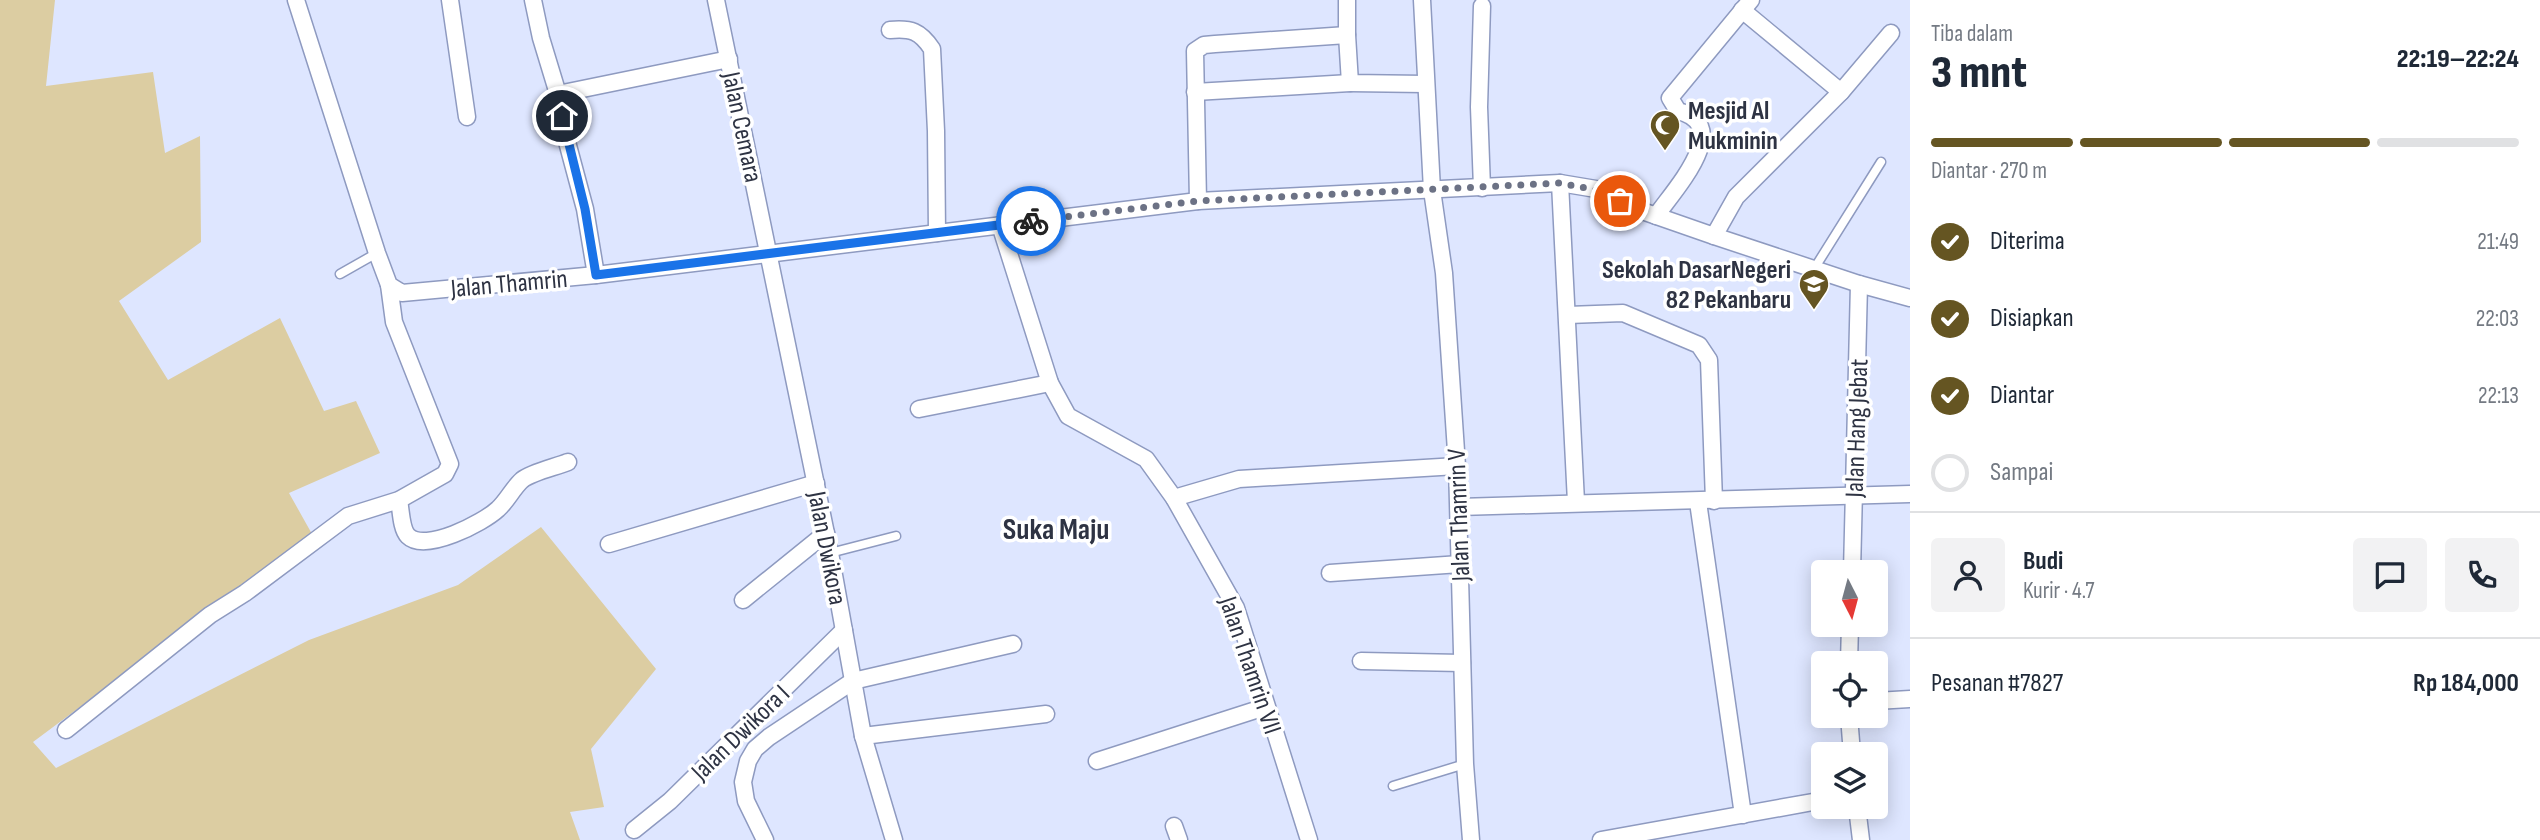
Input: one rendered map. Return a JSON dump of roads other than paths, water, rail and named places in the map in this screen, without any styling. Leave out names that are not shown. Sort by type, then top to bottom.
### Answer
[{"type":"street","points":[[66,730],[210,615],[245,593],[348,516],[399,500],[445,474],[450,464],[394,322],[389,285],[296,0]]},
{"type":"street","points":[[450,0],[467,117]]},
{"type":"street","points":[[533,0],[585,209],[596,275]]},
{"type":"street","name":"Jalan Cemara","points":[[716,0],[770,253]]},
{"type":"street","points":[[1347,0],[1350,83]]},
{"type":"street","name":"Jalan Thamrin V","points":[[1422,0],[1432,190],[1444,273],[1460,507],[1465,764],[1471,840]]},
{"type":"street","points":[[1656,216],[1697,155],[1703,140],[1700,124],[1689,114],[1678,111],[1670,98],[1747,5],[1841,92]]},
{"type":"street","points":[[1482,6],[1479,107],[1482,188]]},
{"type":"street","points":[[890,30],[916,31],[932,49],[937,233]]},
{"type":"street","points":[[1714,236],[1736,197],[1841,92],[1891,33]]},
{"type":"street","points":[[1198,201],[1195,51],[1204,45],[1347,35]]},
{"type":"street","points":[[558,94],[729,59]]},
{"type":"street","points":[[1195,92],[1350,83],[1425,84]]},
{"type":"street","points":[[1560,183],[1576,502]]},
{"type":"street","name":"Jalan Thamrin","points":[[389,285],[402,293],[596,275],[1198,201],[1560,183],[1596,190],[1656,216],[1714,236],[1910,298]]},
{"type":"street","name":"Jalan Thamrin VII","points":[[1000,225],[1050,383],[1068,416],[1146,459],[1174,498],[1236,608],[1309,840]]},
{"type":"street","name":"Jalan Dwikora","points":[[770,253],[830,553],[863,736],[894,840]]},
{"type":"street","name":"Jalan Hang Jebat","points":[[1852,560],[1859,284]]},
{"type":"street","points":[[1568,315],[1623,313],[1699,345],[1709,360],[1706,501],[1743,815]]},
{"type":"street","points":[[919,409],[1050,383]]},
{"type":"street","points":[[399,500],[405,534],[411,539],[418,541],[451,536],[488,518],[501,507],[523,479],[568,462]]},
{"type":"street","points":[[1174,498],[1239,479],[1457,466]]},
{"type":"street","points":[[609,544],[816,483]]},
{"type":"street","points":[[1460,507],[1910,494]]},
{"type":"street","points":[[743,600],[826,533]]},
{"type":"street","points":[[1330,573],[1460,564]]},
{"type":"street","name":"Jalan Dwikora I","points":[[634,830],[670,801],[844,630]]},
{"type":"street","points":[[765,840],[746,801],[743,782],[748,761],[755,749],[769,737],[853,681],[1013,644]]},
{"type":"street","points":[[1361,661],[1462,663]]},
{"type":"street","points":[[1888,700],[1910,699]]},
{"type":"street","points":[[1097,761],[1265,707]]},
{"type":"street","points":[[863,736],[1046,714]]},
{"type":"street","points":[[1601,840],[1811,802]]},
{"type":"lane","points":[[1814,269],[1881,162]]},
{"type":"lane","points":[[340,274],[377,253]]},
{"type":"lane","points":[[830,553],[896,536]]},
{"type":"lane","points":[[1393,786],[1465,764]]},
{"type":"place","name":"Mesjid Al Mukminin","points":[[1665,152]]},
{"type":"place","name":"Sekolah DasarNegeri 82 Pekanbaru","points":[[1814,311]]},
{"type":"district","name":"Suka Maju","points":[[1056,529]]}]
